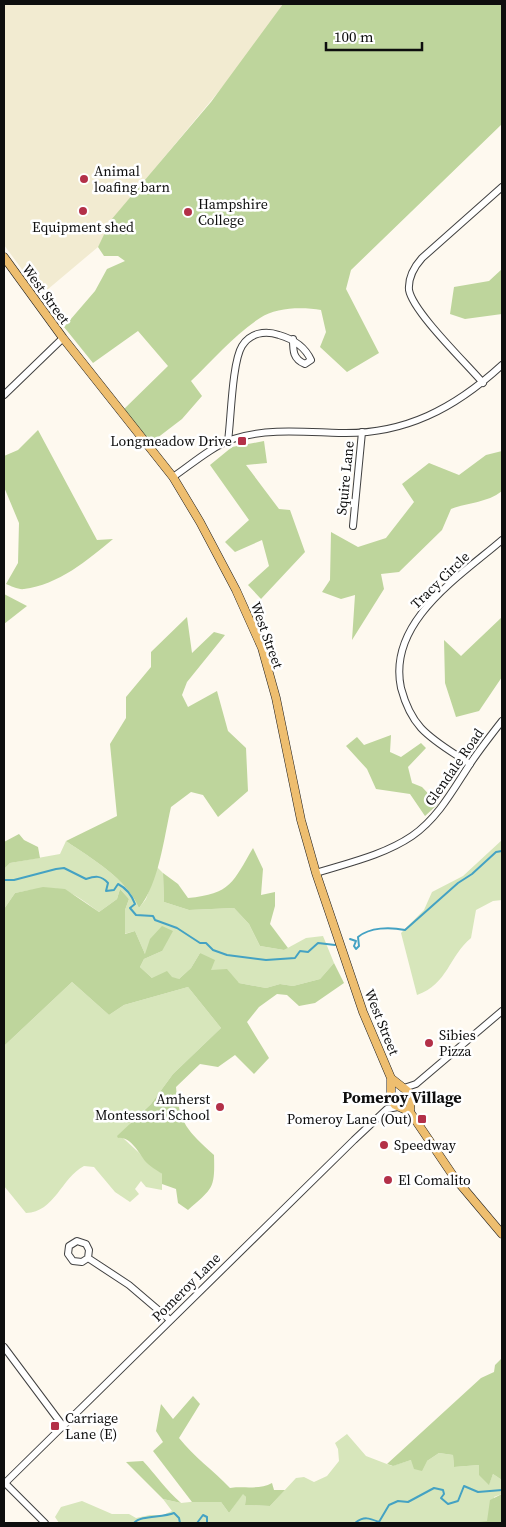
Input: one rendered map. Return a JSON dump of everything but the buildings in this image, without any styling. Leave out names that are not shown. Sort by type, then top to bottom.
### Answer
[{"type":"main road","name":"West Street","points":[[4,257],[62,338],[172,478],[200,522],[232,582],[262,648],[276,698],[301,820],[316,873],[363,1012],[391,1078],[392,1095]]},
{"type":"main road","name":"West Street","points":[[391,1078],[409,1091],[411,1099]]},
{"type":"main road","points":[[404,1088],[397,1088],[392,1095],[393,1103],[410,1112],[454,1177],[502,1234]]},
{"type":"main road","points":[[399,1107],[408,1105],[411,1099]]},
{"type":"main road","points":[[410,1112],[411,1099]]},
{"type":"street","points":[[483,382],[417,308],[409,286],[412,273],[419,262],[502,187]]},
{"type":"street","points":[[228,441],[237,363],[242,345],[253,335],[264,332],[293,339]]},
{"type":"street","points":[[4,395],[62,338]]},
{"type":"street","points":[[172,478],[206,453],[228,441],[266,432],[362,432],[397,427],[428,416],[458,401],[502,365]]},
{"type":"street","name":"Squire Lane","points":[[353,526],[362,432]]},
{"type":"street","name":"Tracy Circle","points":[[470,764],[428,735],[410,713],[400,683],[401,650],[412,625],[430,603],[502,540]]},
{"type":"street","name":"Glendale Road","points":[[316,873],[385,850],[414,835],[443,806],[470,764],[502,721]]},
{"type":"street","points":[[404,1088],[416,1084],[502,1011]]},
{"type":"street","points":[[411,1099],[416,1084]]},
{"type":"street","name":"Pomeroy Lane","points":[[4,1483],[387,1109],[392,1095]]},
{"type":"street","points":[[387,1109],[399,1107]]},
{"type":"street","points":[[88,1258],[129,1285],[170,1320]]},
{"type":"street","points":[[4,1347],[63,1426]]},
{"type":"street","points":[[4,1483],[45,1523]]},
{"type":"shaded area","points":[[4,4],[283,4],[249,55],[112,220],[98,247],[41,295],[4,245]]},
{"type":"green space","name":"Hampshire College","points":[[283,4],[502,4],[502,124],[351,270],[346,289],[379,353],[347,372],[320,347],[326,332],[321,310],[306,308],[290,309],[266,314],[251,324],[224,348],[191,381],[202,396],[182,419],[148,445],[121,412],[168,366],[138,331],[93,363],[64,327],[95,291],[107,269],[125,261],[118,256],[104,256],[98,247],[111,220],[211,102]]},
{"type":"green space","points":[[502,269],[502,314],[465,319],[450,314],[454,287],[489,281]]},
{"type":"green space","points":[[38,430],[97,540],[113,539],[83,563],[61,577],[37,587],[20,589],[6,584],[18,563],[19,523],[4,487],[4,456],[18,450]]},
{"type":"green space","points":[[264,441],[267,463],[246,465],[279,509],[290,510],[305,552],[261,599],[248,585],[269,566],[262,540],[235,552],[225,542],[249,520],[210,465],[232,447]]},
{"type":"green space","points":[[502,451],[502,491],[490,498],[451,509],[442,530],[399,572],[381,574],[384,589],[352,640],[355,595],[341,599],[322,592],[330,580],[331,532],[358,547],[386,538],[414,502],[402,484],[429,463],[459,475],[486,455]]},
{"type":"green space","points":[[4,594],[27,606],[4,624]]},
{"type":"green space","points":[[187,617],[192,653],[214,632],[225,635],[187,682],[182,695],[188,707],[217,691],[228,731],[246,748],[248,791],[218,817],[203,795],[191,792],[171,807],[156,873],[146,898],[139,908],[126,887],[117,878],[66,841],[117,816],[110,744],[126,718],[126,697],[151,667],[151,652]]},
{"type":"green space","points":[[502,617],[502,677],[479,711],[456,717],[445,683],[444,640],[461,656]]},
{"type":"green space","points":[[391,735],[390,752],[401,757],[421,743],[426,748],[408,767],[412,783],[422,787],[438,804],[425,816],[410,794],[376,789],[367,769],[346,746],[357,737],[364,745]]},
{"type":"green space","points":[[19,834],[24,840],[38,847],[40,858],[10,863],[4,869],[4,842]]},
{"type":"green space","points":[[502,840],[502,900],[493,901],[476,910],[471,938],[442,977],[427,990],[417,995],[401,933],[424,910],[432,892],[463,876]]},
{"type":"green space","points":[[66,841],[117,878],[126,887],[139,908],[146,899],[157,867],[163,873],[164,902],[189,910],[234,908],[249,924],[260,946],[284,950],[306,938],[323,936],[334,963],[320,979],[293,986],[280,984],[266,988],[239,983],[210,970],[200,953],[191,968],[179,979],[152,978],[140,967],[144,959],[162,951],[145,954],[135,931],[124,934],[125,910],[129,899],[120,889],[117,899],[99,912],[69,892],[51,888],[15,893],[4,909],[4,869],[10,863],[60,854]]},
{"type":"green space","points":[[253,848],[263,869],[261,895],[275,892],[275,906],[270,924],[288,948],[284,950],[260,946],[249,924],[234,908],[189,910],[164,902],[163,873],[178,884],[188,898],[213,893],[222,889],[235,878]]},
{"type":"green space","points":[[43,887],[65,889],[99,912],[117,899],[120,889],[129,899],[125,910],[125,934],[135,931],[145,954],[150,939],[162,926],[173,931],[162,951],[144,959],[140,967],[152,978],[167,971],[172,977],[179,979],[191,968],[200,953],[215,960],[211,970],[227,969],[239,983],[266,988],[280,984],[293,986],[320,979],[334,963],[344,983],[315,1003],[299,1006],[287,995],[277,994],[259,1007],[247,1022],[269,1058],[254,1074],[235,1055],[218,1067],[200,1064],[176,1087],[177,1100],[186,1126],[214,1155],[214,1175],[211,1187],[188,1210],[178,1203],[176,1189],[162,1184],[162,1174],[147,1163],[130,1142],[117,1136],[151,1104],[173,1074],[221,1028],[188,987],[124,1005],[109,1015],[72,982],[4,1046],[4,909],[15,893]]},
{"type":"green space","points":[[72,982],[109,1015],[124,1005],[188,987],[221,1028],[173,1074],[151,1104],[131,1122],[123,1138],[162,1174],[162,1190],[146,1187],[141,1181],[135,1189],[139,1194],[130,1202],[115,1192],[94,1167],[84,1166],[69,1178],[44,1207],[26,1213],[4,1186],[4,1046]]},
{"type":"green space","points":[[502,1358],[502,1480],[493,1474],[489,1485],[479,1475],[479,1465],[454,1467],[453,1455],[439,1453],[427,1461],[422,1471],[414,1469],[411,1460],[393,1466],[387,1464],[481,1378],[494,1372],[495,1365]]},
{"type":"green space","points":[[193,1396],[200,1404],[179,1438],[230,1488],[257,1487],[272,1483],[274,1490],[285,1490],[270,1506],[245,1505],[246,1497],[243,1494],[229,1513],[221,1502],[192,1502],[153,1451],[163,1442],[156,1431],[161,1404],[173,1419]]},
{"type":"green space","points":[[347,1434],[366,1456],[392,1466],[411,1460],[427,1461],[439,1453],[453,1455],[454,1467],[479,1465],[489,1484],[493,1474],[502,1480],[502,1494],[494,1497],[502,1523],[59,1523],[55,1517],[61,1507],[82,1501],[112,1514],[129,1514],[136,1518],[163,1515],[172,1511],[163,1499],[181,1503],[199,1501],[221,1502],[229,1513],[243,1493],[246,1497],[245,1505],[270,1506],[296,1478],[304,1477],[314,1482],[327,1476],[339,1461],[338,1449],[335,1443]]},
{"type":"green space","points":[[143,1461],[181,1503],[163,1499],[126,1462]]},
{"type":"green space","points":[[502,1494],[502,1523],[471,1523],[487,1521],[490,1500]]},
{"type":"waterway","points":[[350,939],[356,941],[354,946],[356,949],[359,946],[358,937],[368,931],[387,928],[405,930],[496,852],[502,851]]},
{"type":"waterway","points":[[4,880],[14,880],[64,868],[86,879],[100,877],[108,883],[106,891],[114,890],[118,884],[126,890],[135,904],[130,908],[136,915],[153,916],[155,920],[177,928],[200,943],[206,943],[213,950],[227,955],[266,960],[295,958],[300,951],[308,952],[318,943],[335,945]]},
{"type":"waterway","points":[[355,1523],[367,1518],[379,1522],[389,1505],[398,1501],[408,1502],[434,1488],[443,1490],[444,1494],[441,1498],[448,1504],[458,1501],[464,1486],[478,1492],[502,1490]]},
{"type":"waterway","points":[[134,1523],[137,1520],[174,1513],[179,1518],[180,1523]]},
{"type":"waterway","points":[[197,1523],[203,1515],[207,1517],[207,1523]]},
{"type":"place","name":"Animal loafing barn","points":[[84,179]]},
{"type":"place","name":"Equipment shed","points":[[83,211]]},
{"type":"place","name":"Hampshire College","points":[[188,212]]},
{"type":"place","name":"Longmeadow Drive","points":[[242,441]]},
{"type":"place","name":"Sibies Pizza","points":[[429,1043]]},
{"type":"place","name":"Amherst Montessori School","points":[[220,1107]]},
{"type":"place","name":"Pomeroy Lane (Out)","points":[[422,1119]]},
{"type":"place","name":"Speedway","points":[[384,1145]]},
{"type":"place","name":"El Comalito","points":[[388,1180]]},
{"type":"place","name":"Carriage Lane (E)","points":[[55,1426]]},
{"type":"district","name":"Pomeroy Village","points":[[402,1097]]}]
